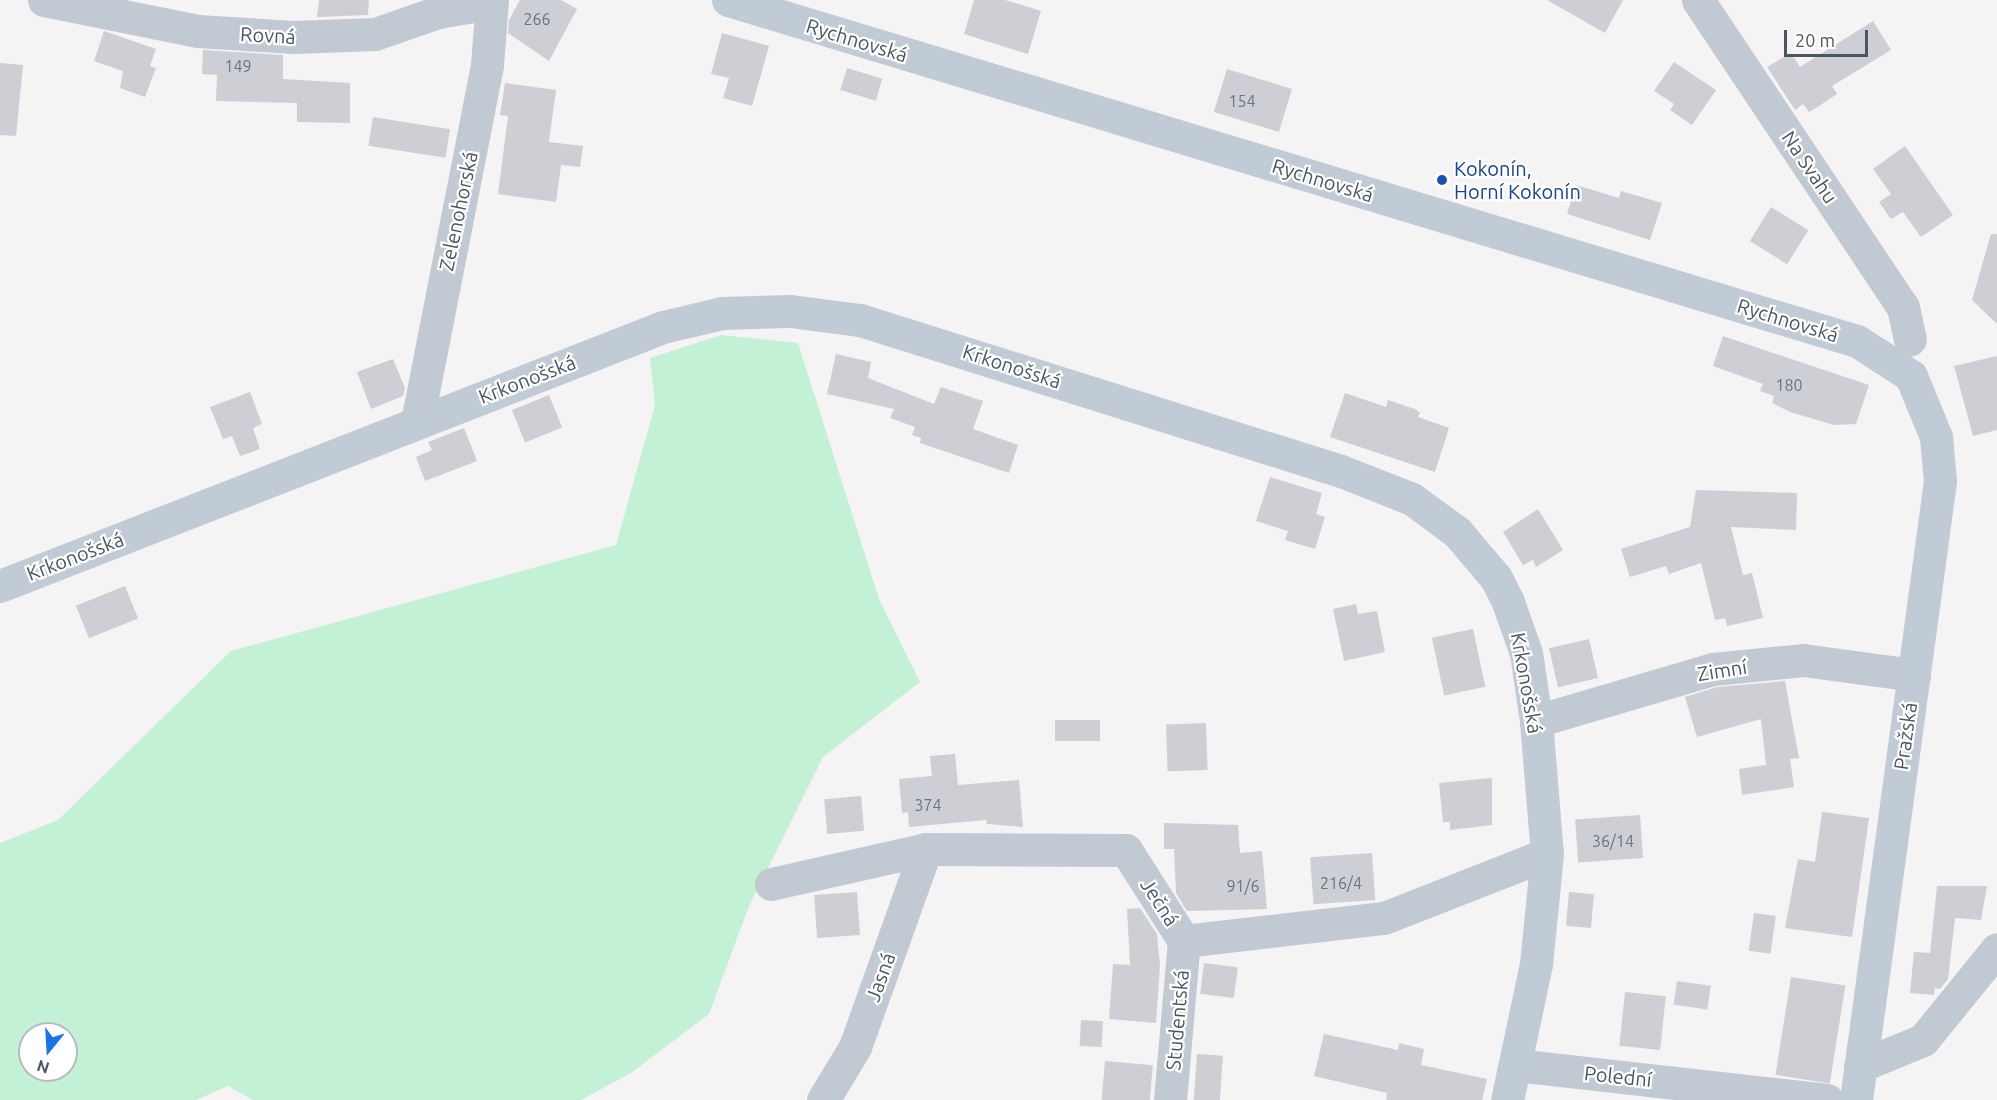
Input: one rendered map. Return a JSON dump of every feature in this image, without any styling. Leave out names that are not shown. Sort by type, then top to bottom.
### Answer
[{"type":"street","name":"Rovná","points":[[44,0],[198,31],[293,37],[375,34],[438,12],[491,2]]},
{"type":"street","name":"Rychnovská","points":[[728,0],[1857,341],[1911,376]]},
{"type":"street","name":"Na Svahu","points":[[1698,0],[1903,307],[1910,339]]},
{"type":"street","name":"Zelenohorská","points":[[417,422],[487,64],[491,2]]},
{"type":"street","name":"Krkonošská","points":[[0,586],[417,422],[692,319],[722,313],[790,311],[869,322],[1341,471],[1412,499],[1457,532],[1496,578],[1518,627],[1536,721],[1546,854],[1536,964],[1507,1100]]},
{"type":"street","name":"Pražská","points":[[1856,1100],[1940,481],[1936,437],[1911,376]]},
{"type":"street","name":"Zimní","points":[[1536,721],[1713,669],[1803,660],[1914,675]]},
{"type":"street","name":"Ječná","points":[[771,884],[926,849],[1126,850],[1184,941],[1384,918],[1546,854]]},
{"type":"street","name":"Jasná","points":[[823,1100],[855,1047],[926,849]]},
{"type":"street","name":"Studentská","points":[[1170,1100],[1184,941]]},
{"type":"street","points":[[1860,1066],[1923,1040],[1997,949]]},
{"type":"street","name":"Polední","points":[[1515,1065],[1827,1100]]},
{"type":"green space","points":[[721,335],[798,343],[879,599],[920,682],[823,757],[749,906],[709,1014],[631,1073],[581,1100],[253,1100],[228,1086],[196,1100],[0,1100],[0,843],[58,820],[231,651],[616,545],[655,405],[650,358]]},
{"type":"building","points":[[319,0],[369,0],[368,15],[317,17]]},
{"type":"building","points":[[520,0],[561,0],[577,9],[549,61],[508,33],[509,20]]},
{"type":"building","points":[[974,0],[1005,0],[1041,11],[1028,54],[964,34]]},
{"type":"building","points":[[1547,0],[1623,0],[1605,33]]},
{"type":"building","points":[[1873,21],[1891,50],[1832,86],[1837,94],[1819,106],[1809,112],[1803,104],[1795,110],[1767,67],[1791,53],[1800,67]]},
{"type":"building","points":[[104,31],[156,49],[150,66],[156,68],[145,97],[120,88],[123,71],[94,61]]},
{"type":"building","points":[[722,33],[769,46],[752,106],[723,98],[729,78],[711,74]]},
{"type":"building","points":[[203,50],[283,55],[283,79],[350,83],[350,123],[297,122],[297,103],[216,101],[217,75],[202,74]]},
{"type":"building","points":[[1674,62],[1716,90],[1692,125],[1670,110],[1674,104],[1654,91]]},
{"type":"building","points":[[0,63],[23,65],[16,136],[0,135]]},
{"type":"building","points":[[847,68],[882,79],[876,101],[840,90]]},
{"type":"building","points":[[1227,69],[1292,89],[1279,132],[1214,112]]},
{"type":"building","points":[[505,83],[556,90],[549,142],[583,146],[580,167],[561,165],[556,202],[498,194],[508,116],[500,115]]},
{"type":"building","points":[[373,117],[450,129],[446,158],[368,146]]},
{"type":"building","points":[[1905,146],[1953,215],[1921,237],[1903,212],[1891,219],[1879,202],[1891,194],[1873,169]]},
{"type":"building","points":[[1576,185],[1619,198],[1621,191],[1662,203],[1650,240],[1567,214]]},
{"type":"building","points":[[1771,207],[1808,230],[1787,264],[1750,241]]},
{"type":"building","points":[[1991,234],[1997,234],[1997,324],[1972,300]]},
{"type":"building","points":[[1723,336],[1869,385],[1856,424],[1834,425],[1790,412],[1772,403],[1774,396],[1760,391],[1763,384],[1713,366]]},
{"type":"building","points":[[836,354],[871,362],[868,378],[934,404],[941,387],[983,401],[973,429],[1018,445],[1009,473],[920,443],[921,438],[912,435],[915,427],[890,418],[894,409],[827,394]]},
{"type":"building","points":[[1997,356],[1997,430],[1973,436],[1954,366]]},
{"type":"building","points":[[393,359],[405,388],[403,396],[371,409],[357,372]]},
{"type":"building","points":[[250,392],[262,424],[253,428],[260,449],[240,456],[232,436],[223,439],[210,407]]},
{"type":"building","points":[[1345,393],[1386,407],[1388,400],[1415,409],[1420,413],[1418,417],[1449,428],[1435,472],[1330,437]]},
{"type":"building","points":[[549,395],[562,427],[525,442],[512,410]]},
{"type":"building","points":[[464,428],[477,461],[425,481],[416,457],[432,450],[428,442]]},
{"type":"building","points":[[1270,477],[1322,493],[1316,514],[1325,517],[1315,549],[1285,540],[1288,531],[1256,521]]},
{"type":"building","points":[[1696,490],[1797,493],[1796,530],[1731,527],[1743,575],[1752,573],[1763,618],[1727,626],[1725,618],[1715,620],[1701,563],[1669,574],[1666,566],[1630,577],[1621,549],[1690,527]]},
{"type":"building","points":[[1538,509],[1563,550],[1536,567],[1533,560],[1523,565],[1503,532]]},
{"type":"building","points":[[125,586],[138,618],[89,638],[76,606]]},
{"type":"building","points":[[1356,604],[1358,614],[1377,611],[1385,652],[1344,661],[1333,609]]},
{"type":"building","points":[[1473,629],[1485,687],[1444,695],[1432,638]]},
{"type":"building","points":[[1589,639],[1598,678],[1558,687],[1549,648]]},
{"type":"building","points":[[1785,681],[1799,758],[1790,759],[1794,787],[1742,795],[1739,769],[1766,765],[1761,719],[1697,737],[1685,697],[1717,687]]},
{"type":"building","points":[[1055,720],[1100,720],[1100,741],[1055,741]]},
{"type":"building","points":[[1206,723],[1208,770],[1168,771],[1166,724]]},
{"type":"building","points":[[955,754],[958,785],[1019,780],[1023,827],[987,824],[986,820],[909,827],[908,812],[902,813],[899,779],[932,776],[930,756]]},
{"type":"building","points":[[1492,778],[1492,825],[1450,830],[1450,822],[1443,822],[1439,783]]},
{"type":"building","points":[[861,796],[864,831],[827,834],[824,799]]},
{"type":"building","points":[[1822,812],[1869,818],[1852,937],[1785,928],[1798,859],[1815,862]]},
{"type":"building","points":[[1640,815],[1643,858],[1578,862],[1575,820]]},
{"type":"building","points":[[1164,823],[1238,825],[1240,853],[1262,851],[1267,909],[1187,911],[1176,893],[1174,849],[1164,849]]},
{"type":"building","points":[[1372,853],[1375,900],[1313,904],[1310,857]]},
{"type":"building","points":[[1937,886],[1987,886],[1981,920],[1955,918],[1948,979],[1940,989],[1935,988],[1934,995],[1910,993],[1914,952],[1930,953]]},
{"type":"building","points":[[857,892],[860,935],[817,938],[814,895]]},
{"type":"building","points":[[1569,892],[1594,894],[1591,928],[1566,926]]},
{"type":"building","points":[[1140,908],[1157,934],[1160,965],[1156,1023],[1109,1019],[1113,964],[1130,965],[1127,909]]},
{"type":"building","points":[[1754,913],[1776,916],[1770,954],[1749,951]]},
{"type":"building","points":[[1204,963],[1238,967],[1234,998],[1200,994]]},
{"type":"building","points":[[1791,977],[1845,986],[1830,1083],[1776,1075]]},
{"type":"building","points":[[1677,981],[1711,986],[1707,1009],[1674,1005]]},
{"type":"building","points":[[1625,992],[1666,996],[1660,1050],[1619,1046]]},
{"type":"building","points":[[1081,1020],[1103,1021],[1102,1047],[1080,1046]]},
{"type":"building","points":[[1324,1034],[1398,1050],[1399,1043],[1424,1049],[1421,1065],[1487,1079],[1482,1100],[1386,1100],[1387,1093],[1314,1076]]},
{"type":"building","points":[[1197,1054],[1223,1056],[1220,1100],[1194,1100]]},
{"type":"building","points":[[1105,1061],[1153,1065],[1150,1100],[1102,1100]]},
{"type":"place","name":"Kokonín, Horní Kokonín","points":[[1442,180]]}]
